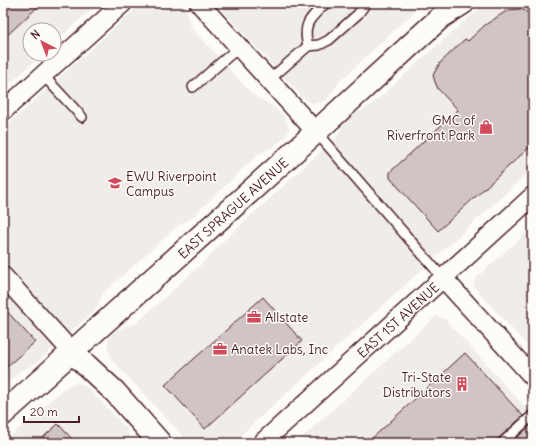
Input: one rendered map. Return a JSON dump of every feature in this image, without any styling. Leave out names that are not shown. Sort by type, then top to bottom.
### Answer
[{"type":"main road","name":"EAST SPRAGUE AVENUE","points":[[3,414],[71,351],[316,132],[441,17],[463,3]]},
{"type":"main road","points":[[71,351],[115,392],[160,443]]},
{"type":"street","points":[[3,111],[123,3]]},
{"type":"street","points":[[199,3],[316,132]]},
{"type":"street","name":"EAST 1ST AVENUE","points":[[262,443],[533,196]]},
{"type":"street","points":[[3,276],[71,351]]},
{"type":"street","points":[[443,278],[533,377]]},
{"type":"lane","points":[[308,46],[305,34],[308,22],[326,3]]},
{"type":"lane","points":[[269,80],[308,46],[319,45],[329,40],[358,14],[366,3]]},
{"type":"lane","points":[[193,87],[239,47]]},
{"type":"lane","points":[[43,75],[82,117]]},
{"type":"lane","points":[[316,132],[443,278]]},
{"type":"lane","points":[[502,443],[533,415]]},
{"type":"shaded area","points":[[3,3],[98,3],[62,36],[62,22],[22,22],[22,62],[33,62],[3,90]]},
{"type":"shaded area","name":"EWU Riverpoint Campus","points":[[142,3],[180,3],[186,9],[190,26],[252,94],[272,106],[284,116],[289,129],[286,136],[276,145],[257,155],[190,219],[180,224],[104,292],[94,311],[52,349],[33,365],[20,371],[3,387],[3,129]]},
{"type":"shaded area","points":[[216,3],[423,3],[341,80],[327,99],[322,102],[312,103],[302,97]]},
{"type":"shaded area","points":[[487,3],[533,3],[533,168],[232,443],[189,443],[112,360],[107,345],[110,337],[121,328],[136,324],[209,257],[219,245],[337,137],[343,124],[353,114],[369,107],[453,31]]},
{"type":"shaded area","points":[[533,227],[533,352],[473,286],[477,277]]},
{"type":"shaded area","points":[[436,316],[445,319],[533,416],[533,443],[296,443]]},
{"type":"shaded area","points":[[79,383],[88,388],[126,428],[133,443],[3,443],[3,441],[27,423],[64,388],[72,384]]},
{"type":"building","points":[[3,3],[42,3],[3,39]]},
{"type":"building","name":"GMC of Riverfront Park","points":[[520,9],[526,11],[533,20],[533,144],[438,231],[390,178],[390,172],[458,110],[438,89],[435,82],[433,75],[440,63],[465,39],[468,41],[485,25],[508,10]]},
{"type":"building","points":[[263,297],[302,341],[205,429],[165,385]]},
{"type":"building","points":[[3,307],[35,342],[3,370]]},
{"type":"building","name":"Tri-State Distributors","points":[[465,353],[523,416],[498,439],[496,443],[367,443]]},
{"type":"building","points":[[58,424],[76,443],[37,443]]},
{"type":"building","points":[[531,425],[533,428],[533,443],[511,443]]},
{"type":"place","name":"GMC of Riverfront Park","points":[[486,127]]},
{"type":"place","name":"EWU Riverpoint Campus","points":[[115,183]]},
{"type":"place","name":"Allstate","points":[[254,317]]},
{"type":"place","name":"Anatek Labs, Inc","points":[[220,349]]},
{"type":"place","name":"Tri-State Distributors","points":[[462,384]]}]
